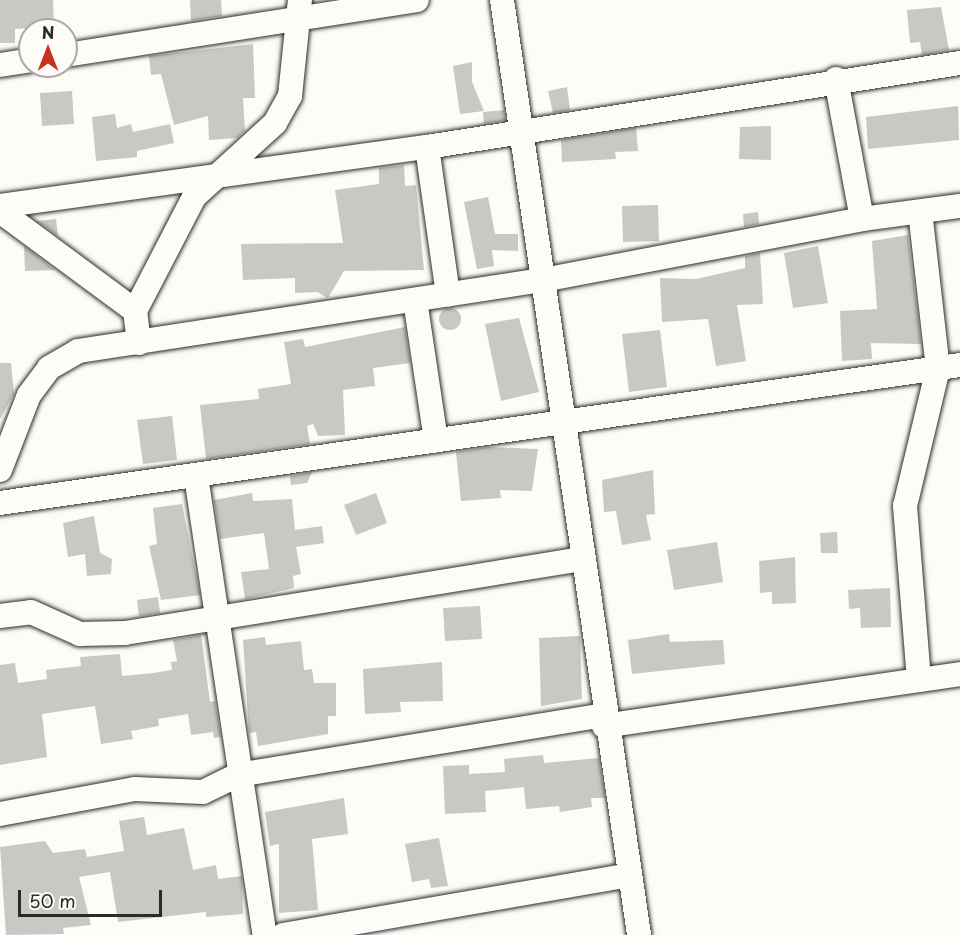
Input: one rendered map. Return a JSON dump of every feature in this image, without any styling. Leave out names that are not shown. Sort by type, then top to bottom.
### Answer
[{"type":"street","points":[[78,53],[298,10],[417,0]]},
{"type":"street","points":[[502,0],[519,131],[564,421],[603,721],[639,935]]},
{"type":"street","points":[[139,343],[135,311],[194,197],[214,176],[275,123],[290,96],[298,10]]},
{"type":"street","points":[[0,65],[18,62]]},
{"type":"street","points":[[0,208],[427,147],[836,80],[960,63]]},
{"type":"street","points":[[836,80],[862,219]]},
{"type":"street","points":[[427,147],[448,295]]},
{"type":"street","points":[[0,470],[30,395],[49,368],[78,351],[543,280],[862,219],[960,206]]},
{"type":"street","points":[[0,208],[135,311]]},
{"type":"street","points":[[919,680],[905,506],[949,367],[920,212]]},
{"type":"street","points":[[415,300],[436,440]]},
{"type":"street","points":[[0,504],[949,367]]},
{"type":"street","points":[[196,476],[238,776],[265,935]]},
{"type":"street","points":[[0,616],[31,612],[96,636],[217,621],[581,559]]},
{"type":"street","points":[[0,814],[135,789],[202,792],[238,776],[603,721],[960,674]]},
{"type":"street","points":[[283,935],[630,875]]},
{"type":"building","points":[[0,0],[53,0],[54,18],[18,18],[15,43],[0,43]]},
{"type":"building","points":[[190,0],[221,0],[222,16],[191,21]]},
{"type":"building","points":[[941,7],[949,50],[922,55],[920,42],[910,43],[907,10]]},
{"type":"building","points":[[253,44],[255,98],[243,98],[245,131],[237,138],[209,140],[208,116],[174,125],[161,74],[151,75],[149,56]]},
{"type":"building","points":[[472,62],[472,82],[484,111],[460,114],[453,66]]},
{"type":"building","points":[[567,87],[570,110],[553,113],[548,91]]},
{"type":"building","points":[[72,91],[74,124],[42,126],[40,93]]},
{"type":"building","points":[[958,106],[959,140],[868,149],[866,117]]},
{"type":"building","points":[[504,110],[505,120],[484,124],[483,112]]},
{"type":"building","points":[[115,114],[117,128],[131,124],[133,132],[170,124],[174,143],[137,151],[137,157],[96,161],[92,117]]},
{"type":"building","points":[[771,126],[771,160],[739,159],[740,127]]},
{"type":"building","points":[[636,128],[638,151],[615,152],[616,159],[562,162],[561,140]]},
{"type":"building","points":[[404,165],[405,186],[416,185],[424,270],[344,271],[328,298],[317,292],[295,293],[295,278],[243,280],[241,244],[343,243],[335,190],[379,184],[379,168]]},
{"type":"building","points":[[488,197],[495,234],[518,234],[518,251],[492,250],[494,266],[477,269],[464,202]]},
{"type":"building","points":[[658,205],[659,241],[623,242],[622,206]]},
{"type":"building","points":[[758,212],[759,224],[744,227],[743,214]]},
{"type":"building","points":[[56,219],[58,236],[37,221]]},
{"type":"building","points":[[908,235],[921,344],[871,343],[872,359],[842,361],[840,311],[877,309],[872,241]]},
{"type":"building","points":[[24,246],[55,270],[25,271]]},
{"type":"building","points":[[818,246],[828,303],[793,308],[784,253]]},
{"type":"building","points":[[760,253],[763,304],[737,305],[746,361],[716,366],[708,319],[662,322],[660,278],[696,279],[745,268],[745,256]]},
{"type":"building","points":[[450,308],[458,311],[461,319],[458,327],[450,330],[442,327],[439,319],[442,311]]},
{"type":"building","points":[[519,318],[539,392],[501,401],[485,324]]},
{"type":"building","points":[[405,327],[410,363],[373,368],[375,386],[343,390],[345,435],[318,436],[313,424],[307,426],[310,444],[206,459],[200,405],[259,399],[258,389],[291,384],[284,342],[303,339],[305,347]]},
{"type":"building","points":[[660,330],[667,387],[629,392],[622,334]]},
{"type":"building","points":[[0,363],[11,363],[14,394],[0,419]]},
{"type":"building","points":[[172,416],[177,460],[143,464],[137,420]]},
{"type":"building","points":[[488,447],[538,449],[532,491],[500,490],[501,498],[461,501],[456,452]]},
{"type":"building","points":[[653,470],[655,514],[646,515],[651,540],[622,545],[616,511],[604,512],[602,480]]},
{"type":"building","points":[[312,472],[307,483],[291,485],[290,476]]},
{"type":"building","points":[[252,493],[253,501],[292,499],[295,530],[322,526],[324,543],[296,547],[301,574],[293,576],[294,588],[245,599],[241,572],[269,569],[264,533],[220,539],[214,500]]},
{"type":"building","points":[[376,493],[387,523],[356,535],[344,505]]},
{"type":"building","points":[[182,504],[200,595],[161,600],[149,546],[157,544],[153,508]]},
{"type":"building","points":[[94,516],[100,553],[112,559],[111,574],[87,576],[85,554],[68,557],[63,523]]},
{"type":"building","points":[[837,532],[838,553],[821,553],[820,533]]},
{"type":"building","points":[[717,542],[723,582],[674,590],[667,550]]},
{"type":"building","points":[[795,557],[796,603],[772,604],[772,592],[760,593],[759,561]]},
{"type":"building","points":[[890,588],[891,627],[861,628],[860,608],[849,609],[848,590]]},
{"type":"building","points":[[158,597],[160,613],[139,616],[137,600]]},
{"type":"building","points":[[480,606],[482,639],[445,641],[443,608]]},
{"type":"building","points":[[669,634],[670,642],[723,640],[725,664],[632,674],[628,640]]},
{"type":"building","points":[[201,635],[210,702],[215,701],[221,737],[214,738],[213,732],[191,735],[188,714],[158,719],[159,726],[131,731],[133,739],[101,744],[95,706],[42,714],[47,757],[0,765],[0,665],[15,663],[18,683],[47,679],[46,670],[81,666],[80,657],[120,654],[122,676],[153,673],[172,670],[171,662],[177,661],[173,640]]},
{"type":"building","points":[[580,636],[582,699],[541,706],[539,638]]},
{"type":"building","points":[[265,637],[266,645],[301,641],[304,670],[312,669],[314,683],[336,683],[336,716],[328,716],[328,734],[258,746],[256,732],[249,733],[243,640]]},
{"type":"building","points":[[442,662],[443,701],[400,702],[401,712],[365,714],[363,669]]},
{"type":"building","points":[[543,755],[544,763],[599,758],[605,798],[591,798],[592,807],[560,812],[559,806],[526,809],[524,787],[485,791],[486,812],[445,814],[443,766],[469,765],[469,774],[505,772],[504,759]]},
{"type":"building","points":[[344,798],[348,834],[312,839],[318,910],[279,913],[279,844],[270,846],[265,812]]},
{"type":"building","points":[[144,817],[147,835],[184,828],[193,870],[216,865],[218,879],[242,876],[243,914],[206,917],[206,912],[118,922],[110,872],[79,877],[91,925],[63,928],[64,934],[6,935],[0,847],[45,841],[53,853],[85,849],[87,857],[124,851],[119,821]]},
{"type":"building","points":[[439,838],[448,886],[431,888],[429,879],[412,882],[405,844]]}]
